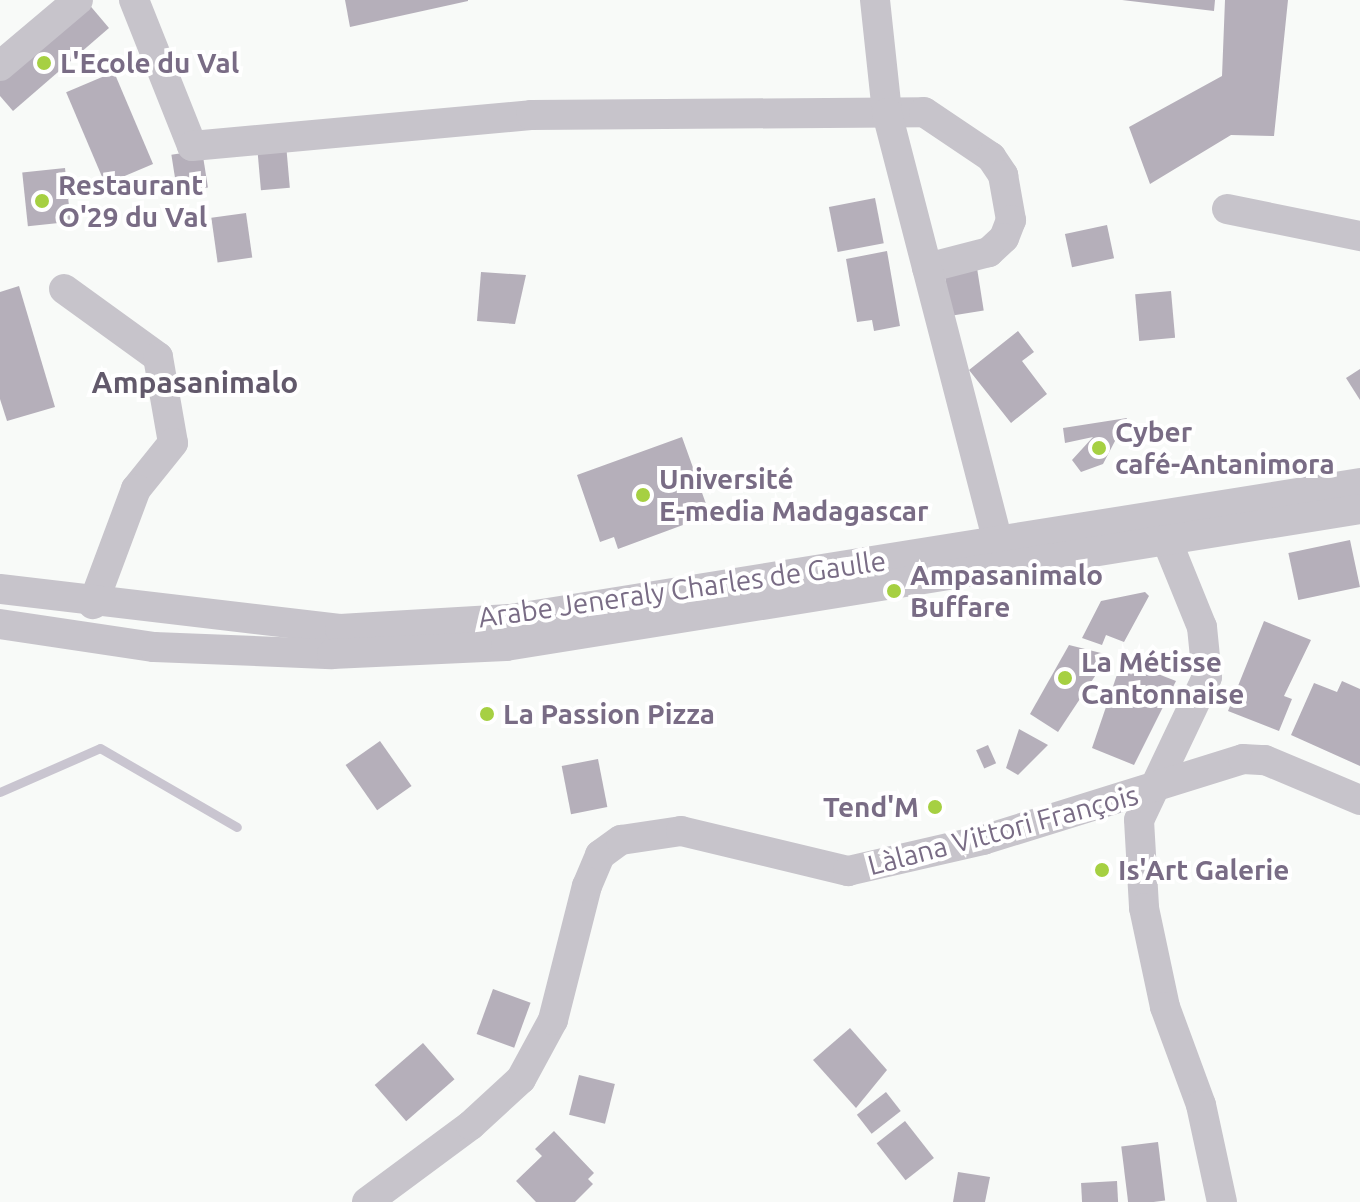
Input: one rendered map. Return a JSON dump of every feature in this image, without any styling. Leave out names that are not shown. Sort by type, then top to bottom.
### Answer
[{"type":"street","points":[[0,66],[78,0]]},
{"type":"street","points":[[134,0],[192,146],[531,115],[924,112],[991,157],[1003,175],[1011,220],[1004,238],[989,252],[927,268]]},
{"type":"street","points":[[875,0],[887,113],[1005,570]]},
{"type":"street","points":[[1227,209],[1360,236]]},
{"type":"street","points":[[64,289],[158,357],[173,443],[136,489],[93,604]]},
{"type":"street","name":"Arabe Jeneraly Charles de Gaulle","points":[[0,589],[93,604],[340,629],[510,619],[1360,483]]},
{"type":"street","name":"Arabe Jeneraly Charles de Gaulle","points":[[0,624],[199,649],[332,654],[506,646],[1005,570],[1360,509]]},
{"type":"street","points":[[1167,541],[1202,627],[1207,677],[1157,789],[1139,820],[1144,908],[1165,1007],[1201,1105],[1222,1202]]},
{"type":"street","name":"Làlana Vittori François","points":[[367,1202],[471,1125],[521,1079],[553,1020],[587,886],[600,855],[621,840],[681,831],[848,871],[1157,789],[1243,759],[1265,760],[1360,800]]},
{"type":"building","points":[[345,0],[468,0],[468,1],[350,27]]},
{"type":"building","points":[[1122,0],[1215,0],[1214,11]]},
{"type":"building","points":[[1225,0],[1288,0],[1274,136],[1231,135],[1150,184],[1129,127],[1222,76]]},
{"type":"building","points":[[87,2],[109,28],[13,111],[0,96],[0,76]]},
{"type":"building","points":[[114,72],[153,164],[105,184],[66,92]]},
{"type":"building","points":[[286,144],[290,188],[261,190],[257,147]]},
{"type":"building","points":[[202,150],[208,188],[177,192],[171,155]]},
{"type":"building","points":[[65,168],[71,222],[28,226],[22,172]]},
{"type":"building","points":[[875,198],[884,243],[838,252],[829,207]]},
{"type":"building","points":[[246,213],[252,258],[218,262],[211,218]]},
{"type":"building","points":[[1107,225],[1114,258],[1072,267],[1065,234]]},
{"type":"building","points":[[887,251],[900,326],[874,331],[872,320],[857,322],[846,259]]},
{"type":"building","points":[[977,268],[984,310],[951,316],[944,273]]},
{"type":"building","points":[[481,272],[526,275],[515,324],[477,321]]},
{"type":"building","points":[[19,286],[55,407],[7,421],[0,399],[0,292]]},
{"type":"building","points":[[1171,291],[1175,338],[1139,341],[1135,294]]},
{"type":"building","points":[[1018,331],[1034,352],[1022,361],[1047,394],[1011,423],[969,370]]},
{"type":"building","points":[[1360,369],[1360,400],[1346,378]]},
{"type":"building","name":"Cyber café-Antanimora","points":[[1127,418],[1103,464],[1081,472],[1072,460],[1093,437],[1065,443],[1063,428]]},
{"type":"building","name":"Université E-media Madagascar","points":[[682,437],[710,515],[618,549],[614,537],[600,542],[577,475]]},
{"type":"building","points":[[1350,540],[1360,587],[1298,600],[1288,553]]},
{"type":"building","points":[[1145,592],[1149,596],[1124,642],[1106,635],[1102,645],[1082,638],[1101,601]]},
{"type":"building","points":[[1264,621],[1311,640],[1284,696],[1292,699],[1279,731],[1228,711]]},
{"type":"building","points":[[1069,645],[1109,655],[1058,732],[1030,714]]},
{"type":"building","points":[[1122,660],[1176,681],[1134,765],[1092,748]]},
{"type":"building","points":[[1342,681],[1360,689],[1360,766],[1291,735],[1314,683],[1337,692]]},
{"type":"building","points":[[1019,729],[1048,745],[1018,775],[1006,768]]},
{"type":"building","points":[[380,741],[412,786],[377,810],[346,765]]},
{"type":"building","points":[[988,745],[996,763],[984,769],[976,750]]},
{"type":"building","points":[[598,759],[607,807],[571,814],[562,766]]},
{"type":"building","points":[[493,989],[531,1003],[514,1048],[477,1034]]},
{"type":"building","points":[[850,1028],[887,1070],[856,1108],[813,1060]]},
{"type":"building","points":[[423,1043],[454,1079],[406,1121],[375,1085]]},
{"type":"building","points":[[579,1075],[615,1084],[605,1124],[569,1115]]},
{"type":"building","points":[[886,1092],[901,1111],[872,1134],[857,1115]]},
{"type":"building","points":[[905,1121],[934,1158],[906,1180],[877,1143]]},
{"type":"building","points":[[554,1131],[594,1173],[588,1179],[593,1184],[575,1202],[536,1202],[516,1181],[542,1156],[535,1149]]},
{"type":"building","points":[[1158,1142],[1165,1201],[1128,1202],[1121,1147]]},
{"type":"building","points":[[958,1172],[990,1177],[985,1202],[953,1202]]},
{"type":"building","points":[[1117,1181],[1118,1202],[1082,1202],[1081,1183]]},
{"type":"waterway","points":[[0,792],[100,748],[237,827]]},
{"type":"place","name":"L'Ecole du Val","points":[[44,63]]},
{"type":"place","name":"Restaurant O'29 du Val","points":[[42,201]]},
{"type":"place","name":"Cyber café-Antanimora","points":[[1099,448]]},
{"type":"place","name":"Université E-media Madagascar","points":[[643,495]]},
{"type":"place","name":"Ampasanimalo Buffare","points":[[894,591]]},
{"type":"place","name":"La Métisse Cantonnaise","points":[[1065,678]]},
{"type":"place","name":"La Passion Pizza","points":[[487,714]]},
{"type":"place","name":"Tend'M","points":[[935,807]]},
{"type":"place","name":"Is'Art Galerie","points":[[1102,870]]},
{"type":"district","name":"Ampasanimalo","points":[[195,382]]}]
